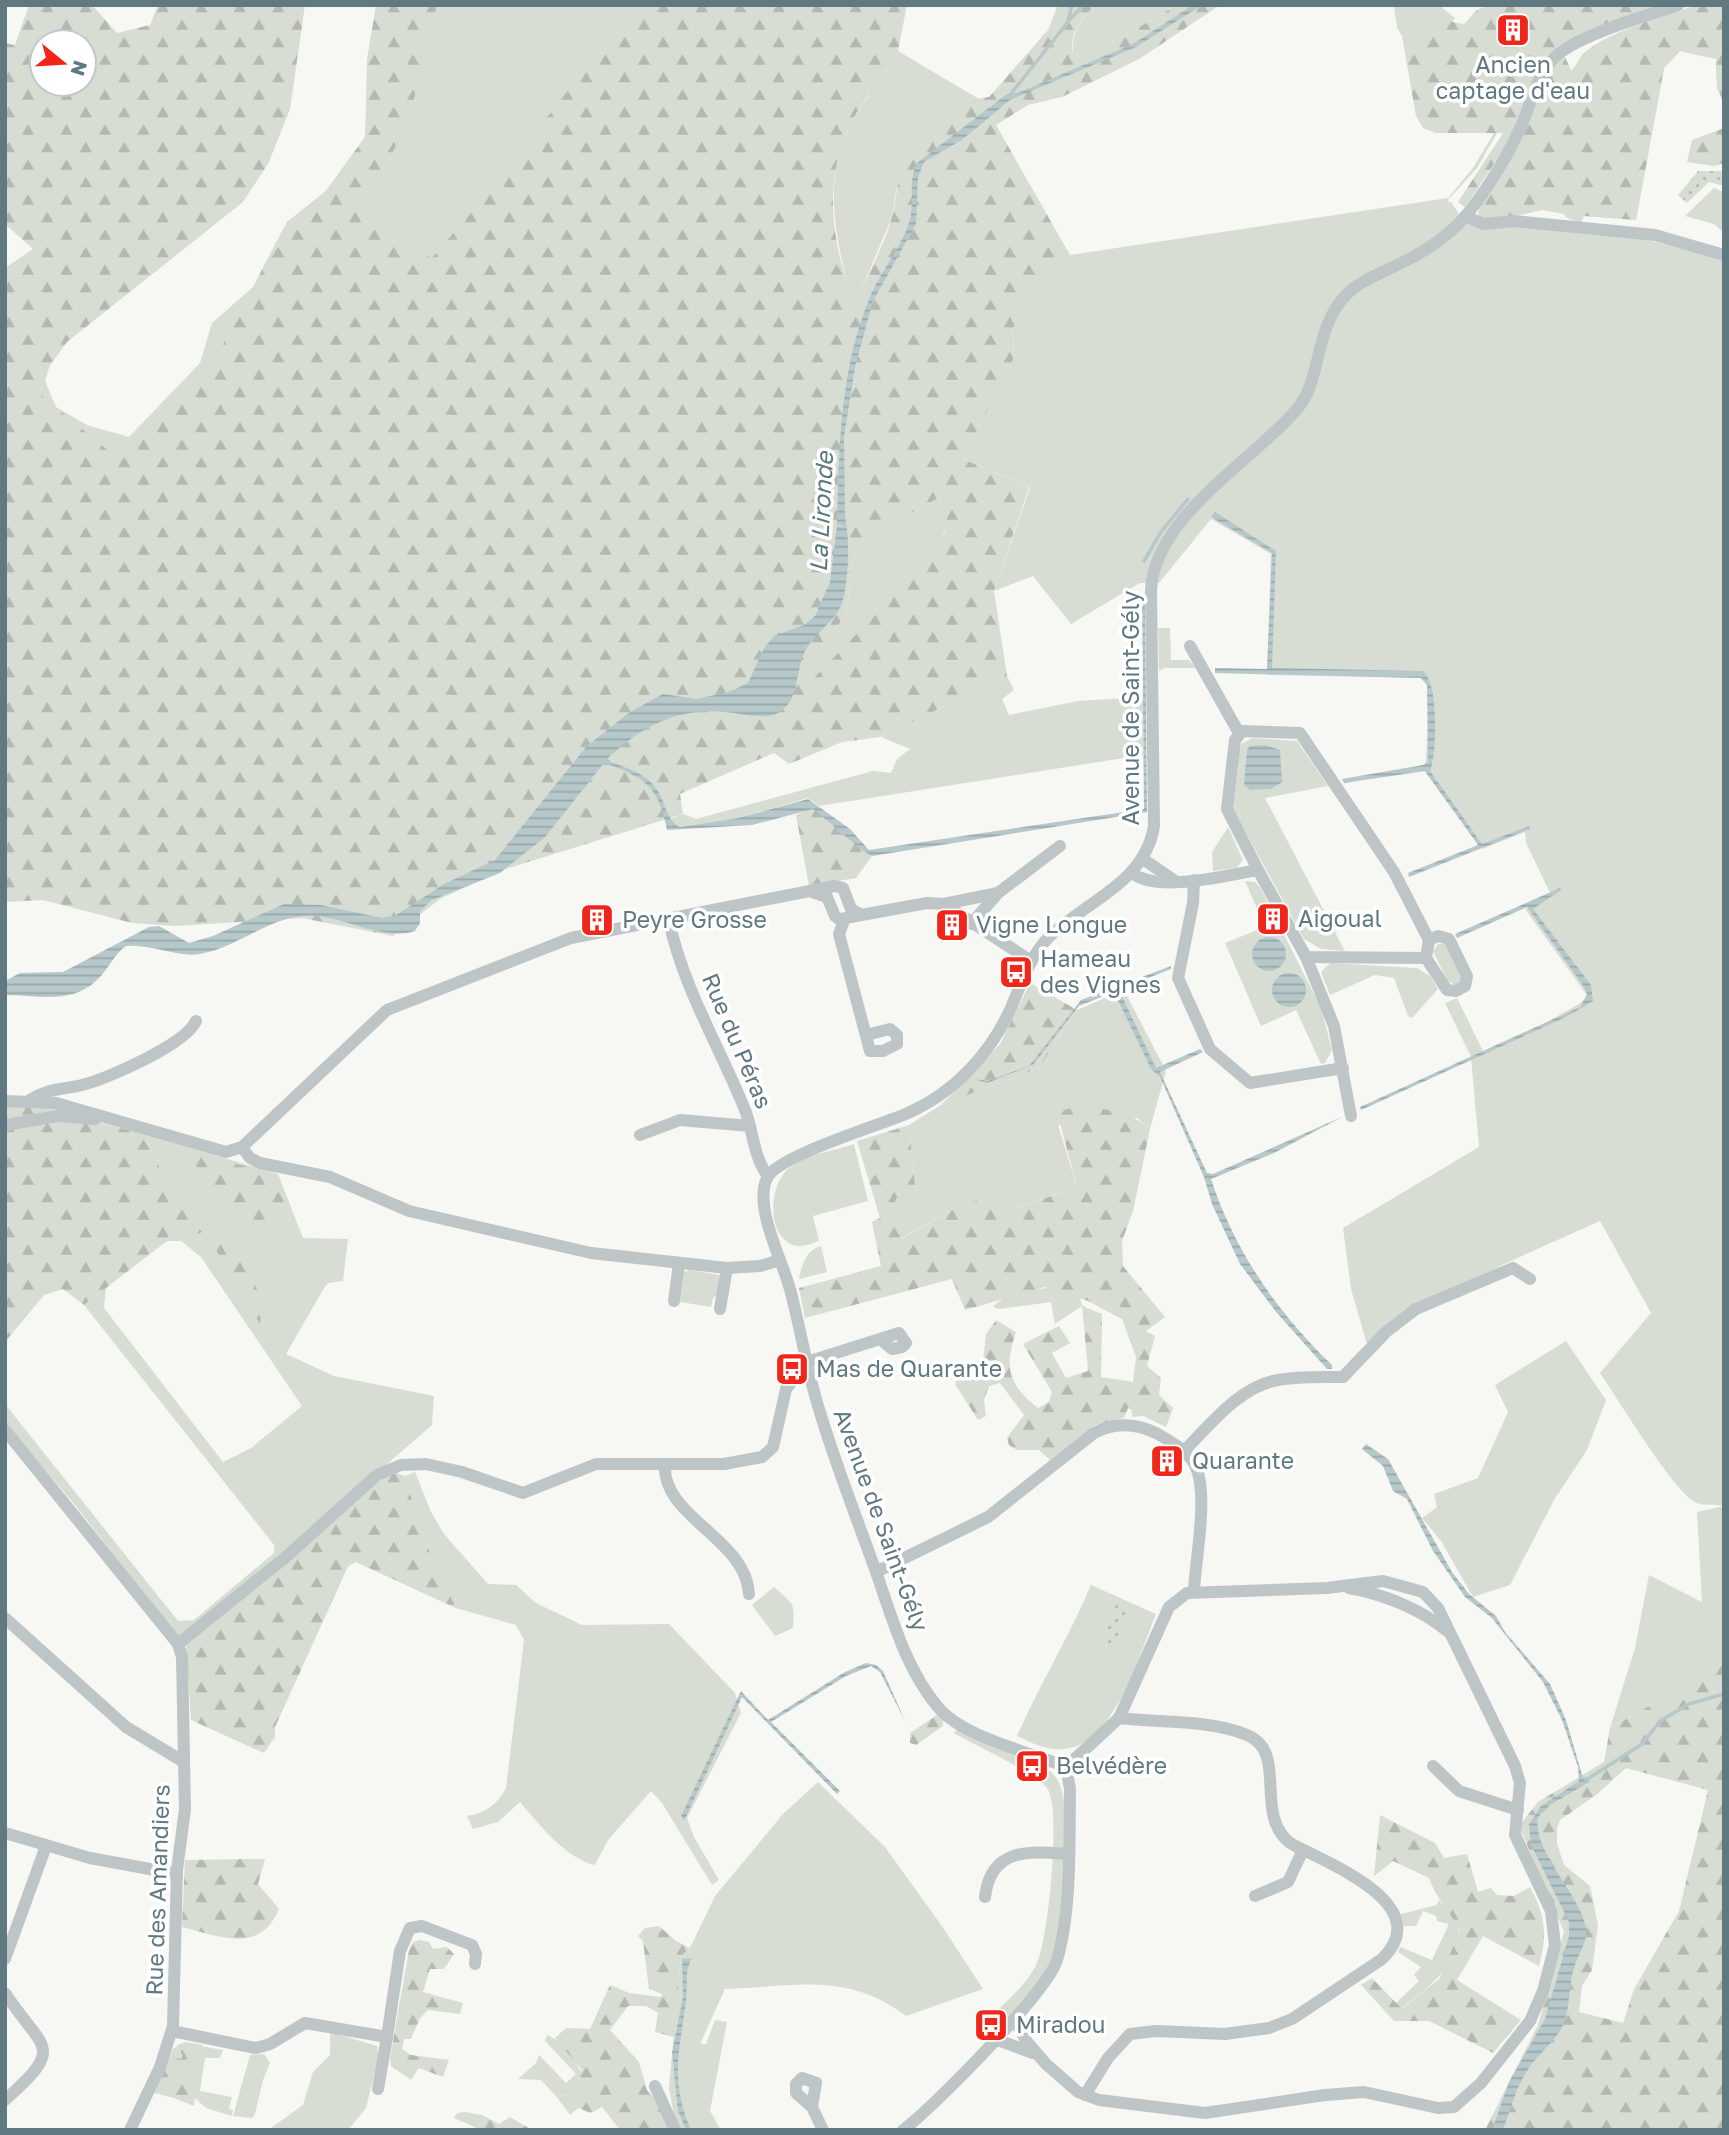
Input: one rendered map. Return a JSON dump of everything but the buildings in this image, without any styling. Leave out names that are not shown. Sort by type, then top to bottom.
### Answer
[{"type":"street","name":"Avenue de Saint-Gély","points":[[1066,1767],[964,1727],[938,1708],[920,1682],[876,1572],[818,1408],[792,1293],[764,1198],[768,1175],[790,1160],[886,1123],[942,1095],[994,1043],[1031,961],[1051,935],[1131,872],[1143,859],[1151,842],[1154,817],[1152,573],[1156,557],[1171,534],[1301,404],[1322,335],[1341,300],[1355,287],[1431,246],[1465,216],[1509,150],[1542,74],[1557,54],[1601,33],[1678,5]]},
{"type":"street","points":[[1465,216],[1483,224],[1514,221],[1655,235],[1724,255]]},
{"type":"street","points":[[1190,646],[1239,733]]},
{"type":"street","points":[[1239,733],[1232,751],[1227,809],[1306,957],[1334,1026],[1351,1116]]},
{"type":"street","points":[[1239,733],[1301,734],[1394,872],[1429,940],[1426,958],[1447,990],[1456,991],[1465,986],[1467,976],[1449,939],[1438,936],[1429,940]]},
{"type":"street","points":[[971,924],[998,893],[1060,846]]},
{"type":"street","points":[[1143,859],[1175,881]]},
{"type":"street","points":[[1131,872],[1142,880],[1175,881],[1258,870]]},
{"type":"street","points":[[1194,880],[1193,903],[1178,978],[1210,1049],[1250,1083],[1343,1068]]},
{"type":"street","points":[[827,897],[835,886]]},
{"type":"street","points":[[5,1101],[30,1100],[65,1105],[226,1152],[242,1147],[387,1010],[557,942],[835,886],[843,888],[850,909],[860,914]]},
{"type":"street","points":[[811,892],[827,897],[835,916],[842,921]]},
{"type":"street","points":[[842,921],[860,914],[927,903],[944,904],[998,893]]},
{"type":"street","points":[[944,904],[1031,961]]},
{"type":"street","name":"Rue du Péras","points":[[669,921],[679,957],[750,1126],[762,1166],[768,1175]]},
{"type":"street","points":[[842,921],[839,934],[866,1035]]},
{"type":"street","points":[[1306,957],[1426,958]]},
{"type":"street","points":[[30,1100],[49,1089],[82,1085],[123,1068],[183,1036],[196,1021]]},
{"type":"street","points":[[5,1125],[58,1116],[114,1120]]},
{"type":"street","points":[[640,1135],[680,1120],[750,1126]]},
{"type":"street","points":[[242,1147],[250,1158],[260,1163],[320,1173],[409,1211],[591,1253],[727,1268],[760,1266],[780,1259]]},
{"type":"street","points":[[674,1301],[679,1264]]},
{"type":"street","points":[[720,1309],[727,1268]]},
{"type":"street","points":[[1184,1451],[1239,1399],[1259,1387],[1279,1379],[1343,1377],[1386,1332],[1416,1309],[1513,1268],[1530,1279]]},
{"type":"street","points":[[5,1430],[178,1644],[287,1556],[377,1475],[390,1468],[415,1464],[438,1466],[523,1493],[596,1464],[724,1464],[755,1459],[768,1453],[779,1432],[786,1389],[807,1362],[880,1339]]},
{"type":"street","points":[[876,1572],[988,1517],[1083,1440],[1107,1426],[1129,1424],[1145,1429],[1184,1451],[1194,1463],[1200,1481],[1194,1592]]},
{"type":"street","points":[[665,1464],[667,1487],[732,1555],[743,1570],[749,1594]]},
{"type":"street","points":[[903,2130],[1014,2019],[1040,1990],[1058,1960],[1068,1854],[1070,1789],[1066,1767],[1119,1718],[1174,1601],[1194,1592],[1239,1593],[1343,1587],[1383,1581],[1423,1592],[1436,1603],[1515,1766],[1520,1783],[1515,1825],[1518,1843],[1546,1899],[1554,1922],[1555,1945],[1539,2001],[1530,2021],[1464,2101],[1446,2109],[1387,2095],[1352,2092],[1205,2113],[1177,2112],[1085,2095],[1039,2057],[1026,2049],[995,2039]]},
{"type":"street","points":[[1343,1587],[1396,1602],[1434,1621],[1452,1636]]},
{"type":"street","points":[[5,1618],[126,1727],[184,1762]]},
{"type":"street","name":"Rue des Amandiers","points":[[130,2130],[160,2067],[172,2031],[177,1961],[177,1874],[185,1809],[183,1674],[178,1644]]},
{"type":"street","points":[[1085,2095],[1108,2058],[1130,2034],[1156,2031],[1225,2034],[1269,2028],[1292,2019],[1388,1953],[1396,1932],[1393,1914],[1385,1898],[1362,1881],[1284,1838],[1275,1825],[1270,1797],[1269,1763],[1265,1750],[1258,1742],[1234,1731],[1119,1718]]},
{"type":"street","points":[[1433,1766],[1459,1791],[1518,1810]]},
{"type":"street","points":[[5,1833],[46,1846],[150,1871],[177,1874]]},
{"type":"street","points":[[5,1959],[46,1846]]},
{"type":"street","points":[[1255,1896],[1288,1882],[1303,1850]]},
{"type":"street","points":[[985,1897],[996,1869],[1012,1855],[1030,1852],[1068,1854]]},
{"type":"street","points":[[378,2089],[400,1951],[410,1928],[422,1926],[472,1945],[476,1954],[475,1964]]},
{"type":"street","points":[[5,1993],[40,2040],[43,2052],[36,2073],[5,2100]]},
{"type":"street","points":[[1014,2019],[1039,2057]]},
{"type":"street","points":[[172,2031],[256,2048],[270,2044],[305,2022],[387,2037]]},
{"type":"street","points":[[655,2085],[675,2130]]},
{"type":"street","points":[[812,2107],[822,2130]]},
{"type":"green space","points":[[29,5],[92,5],[117,33],[150,25],[158,5],[305,5],[290,109],[268,164],[243,202],[67,342],[33,388],[117,458],[220,350],[287,222],[326,191],[365,137],[367,59],[376,5],[437,5],[408,123],[364,207],[431,259],[491,190],[572,85],[647,5],[907,5],[898,51],[884,75],[877,77],[866,91],[869,95],[843,141],[836,166],[833,191],[837,242],[851,293],[860,293],[889,227],[900,173],[909,148],[946,115],[970,102],[989,97],[1048,30],[1058,5],[1096,5],[1077,27],[1072,47],[1073,55],[1122,37],[1177,5],[1220,5],[1139,59],[1062,97],[1028,105],[996,125],[1070,255],[1045,266],[1014,325],[1013,360],[963,459],[1029,487],[994,591],[1007,676],[881,737],[842,742],[789,764],[774,753],[680,794],[683,814],[502,870],[440,899],[393,936],[302,918],[175,926],[132,923],[43,900],[5,902],[5,268],[33,249],[5,224],[5,43],[15,45]],"holes":[[[951,491],[945,532],[909,580],[809,683],[803,678],[815,656],[847,613],[852,562],[863,539]]]},
{"type":"green space","points":[[378,5],[784,5],[292,594],[21,393],[67,342],[50,365],[45,381],[56,407],[87,425],[129,437],[200,363],[212,323],[253,287],[287,222],[326,191],[365,137]]},
{"type":"green space","points":[[1096,5],[1177,5],[1122,37],[1073,55],[1078,27]]},
{"type":"green space","points":[[1394,5],[1439,5],[1455,18],[1451,23],[1402,36],[1397,28]]},
{"type":"green space","points":[[1489,5],[1660,5],[1592,30],[1559,46],[1544,58],[1505,148],[1465,207],[1458,202],[1503,133],[1436,133],[1423,128],[1416,116],[1402,36],[1448,21],[1464,24],[1477,10]]},
{"type":"green space","points":[[1698,5],[1724,5],[1724,103],[1717,88],[1716,59],[1680,51],[1664,68],[1636,220],[1584,216],[1581,223],[1567,218],[1564,214],[1542,210],[1516,216],[1652,241],[1724,260],[1724,1506],[1700,1504],[1687,1496],[1661,1465],[1600,1373],[1651,1313],[1600,1221],[1502,1265],[1367,1344],[1351,1289],[1343,1228],[1479,1147],[1471,1057],[1445,1003],[1457,998],[1483,1051],[1542,1025],[1589,998],[1525,909],[1552,897],[1526,843],[1525,832],[1482,849],[1425,772],[1429,704],[1427,685],[1421,678],[1267,675],[1271,554],[1211,519],[1159,583],[1140,583],[1071,624],[1033,576],[994,591],[1030,487],[963,459],[1013,360],[1014,325],[1045,266],[1070,255],[1448,198],[1473,168],[1494,133],[1497,133],[1477,168],[1447,201],[1451,202],[1459,214],[1479,217],[1478,212],[1583,54],[1660,17]]},
{"type":"green space","points":[[1698,5],[1724,5],[1724,103],[1717,88],[1716,59],[1680,51],[1664,68],[1636,220],[1584,216],[1582,211],[1537,203],[1514,212],[1513,219],[1479,216],[1479,206],[1553,66],[1564,55],[1571,70],[1584,53],[1608,38],[1638,24]]},
{"type":"green space","points":[[898,51],[979,99],[932,126],[897,186],[892,217],[860,293],[850,293],[835,216],[836,167],[853,119],[869,96],[865,92],[877,77],[884,75]]},
{"type":"green space","points":[[1724,128],[1724,163],[1714,166],[1687,162],[1692,140]]},
{"type":"green space","points":[[1698,171],[1724,171],[1724,186],[1709,182],[1687,203],[1678,195]]},
{"type":"green space","points":[[1714,188],[1724,192],[1724,233],[1714,224],[1685,216]]},
{"type":"green space","points":[[951,491],[945,529],[930,555],[899,594],[809,684],[803,678],[815,656],[847,613],[852,562],[863,539]]},
{"type":"green space","points":[[1158,628],[1170,628],[1171,660],[1189,660],[1196,668],[1164,668],[1159,671]]},
{"type":"green space","points":[[1007,676],[1014,690],[1002,699],[1009,715],[1078,701],[1143,697],[1143,755],[819,806],[808,798],[738,818],[680,827],[670,819],[683,814],[696,819],[873,771],[891,773],[897,759],[910,749],[881,737]]},
{"type":"green space","points":[[1252,738],[1297,741],[1328,786],[1265,798],[1345,951],[1321,949],[1304,939],[1233,809],[1241,744]]},
{"type":"green space","points":[[813,808],[850,841],[872,856],[856,878],[809,886],[796,815]]},
{"type":"green space","points":[[1228,827],[1243,860],[1236,868],[1213,871],[1212,852]]},
{"type":"green space","points":[[1245,881],[1255,882],[1261,889],[1321,1008],[1332,1050],[1325,1063],[1321,1064],[1296,1010],[1261,1026],[1225,943],[1265,927]]},
{"type":"green space","points":[[1438,944],[1446,944],[1461,974],[1461,983],[1455,985],[1447,980],[1433,951]]},
{"type":"green space","points":[[1330,963],[1417,968],[1430,976],[1438,989],[1412,1018],[1408,1016],[1394,978],[1375,975],[1330,995],[1321,972]]},
{"type":"green space","points":[[1030,983],[1077,1010],[1039,1068],[941,1105],[1000,1044]]},
{"type":"green space","points":[[1124,990],[1166,1071],[1150,1129],[1137,1118],[1058,1125],[1077,1187],[1013,1209],[983,1200],[962,1204],[900,1239],[891,1208],[900,1193],[917,1205],[909,1125],[941,1105],[1039,1068],[1077,1010]]},
{"type":"green space","points":[[66,1100],[101,1123],[144,1134],[174,1198],[202,1232],[181,1241],[167,1241],[84,1305],[63,1289],[44,1295],[6,1341],[5,1105]]},
{"type":"green space","points":[[1075,1107],[1105,1109],[1124,1114],[1150,1129],[1133,1211],[1122,1241],[1123,1266],[1165,1317],[1146,1331],[1155,1336],[1147,1366],[1161,1378],[1159,1395],[1173,1408],[1166,1427],[1143,1416],[1132,1417],[1132,1410],[1128,1408],[1124,1418],[1095,1425],[1050,1460],[1039,1450],[1017,1450],[1009,1445],[1007,1438],[1024,1415],[1000,1383],[989,1386],[984,1400],[986,1416],[978,1420],[955,1384],[962,1371],[983,1360],[986,1334],[996,1320],[1016,1332],[1010,1366],[1020,1391],[1038,1408],[1049,1402],[1052,1392],[1023,1344],[1059,1326],[1070,1343],[1052,1353],[1066,1378],[1088,1371],[1082,1306],[1102,1314],[1101,1377],[1133,1382],[1136,1357],[1122,1319],[1088,1301],[1045,1287],[965,1310],[952,1279],[805,1318],[799,1288],[881,1266],[872,1222],[880,1218],[857,1141],[909,1125],[917,1205],[912,1210],[900,1193],[891,1208],[901,1239],[962,1204],[983,1200],[1014,1209],[1077,1187],[1057,1112]]},
{"type":"green space","points":[[144,1134],[278,1174],[303,1238],[348,1239],[343,1281],[328,1283],[324,1288],[286,1354],[334,1376],[434,1396],[432,1425],[386,1465],[387,1467],[181,1636],[176,1635],[75,1505],[5,1423],[5,1404],[178,1621],[194,1620],[274,1553],[274,1545],[84,1305],[106,1288],[104,1308],[223,1462],[251,1448],[302,1406],[201,1257],[181,1241],[201,1232],[174,1198]]},
{"type":"green space","points":[[854,1144],[868,1201],[813,1216],[819,1241],[799,1246],[784,1240],[778,1231],[773,1209],[777,1186],[782,1176],[803,1160]]},
{"type":"green space","points":[[185,1152],[278,1174],[285,1207],[264,1232],[234,1215]]},
{"type":"green space","points":[[217,1229],[227,1238],[250,1272],[259,1298],[260,1324],[213,1245]]},
{"type":"green space","points":[[821,1246],[827,1272],[799,1279],[808,1255]]},
{"type":"green space","points":[[690,1270],[720,1275],[717,1295],[713,1298],[711,1307],[680,1302],[684,1272]]},
{"type":"green space","points":[[1078,1286],[1082,1306],[1055,1324],[1051,1302],[999,1309],[993,1307],[1009,1296],[1020,1293]]},
{"type":"green space","points":[[1566,1341],[1606,1400],[1587,1450],[1554,1500],[1510,1585],[1473,1597],[1441,1541],[1422,1518],[1437,1507],[1434,1494],[1478,1478],[1508,1412],[1495,1385]]},
{"type":"green space","points":[[392,1472],[405,1476],[415,1472],[431,1512],[444,1534],[488,1584],[516,1585],[536,1603],[582,1625],[669,1624],[735,1693],[741,1713],[687,1818],[694,1837],[719,1880],[712,1885],[662,1803],[651,1791],[608,1840],[595,1865],[563,1848],[520,1802],[498,1822],[473,1829],[467,1816],[490,1807],[506,1788],[524,1640],[516,1625],[456,1608],[356,1562],[347,1567]]},
{"type":"green space","points":[[392,1472],[405,1476],[423,1538],[456,1608],[356,1562],[350,1562],[275,1727],[275,1737],[264,1753],[191,1720],[186,1645],[357,1496]]},
{"type":"green space","points":[[1724,1506],[1724,1664],[1610,1728],[1635,1648],[1649,1575],[1702,1602],[1697,1512]]},
{"type":"green space","points":[[1091,1585],[1156,1614],[1123,1695],[1097,1732],[1082,1744],[1064,1749],[1040,1746],[1017,1736]]},
{"type":"green space","points":[[774,1587],[789,1601],[794,1613],[793,1628],[775,1636],[752,1605]]},
{"type":"green space","points":[[1117,1603],[1130,1609],[1112,1650],[1099,1646]]},
{"type":"green space","points":[[1724,1664],[1724,2130],[1485,2130],[1538,2025],[1564,1932],[1519,1826],[1538,1802],[1604,1762],[1610,1728]],"holes":[[[1626,1768],[1708,1790],[1679,1911],[1634,1989],[1623,2023],[1579,2012],[1582,1986],[1592,1970],[1598,1925],[1590,1886],[1564,1865],[1557,1843],[1560,1820],[1596,1795]]]},
{"type":"green space","points":[[937,1715],[943,1719],[943,1726],[916,1745],[910,1743],[910,1733]]},
{"type":"green space","points":[[958,1729],[1050,1771],[1060,1785],[1064,1804],[1065,1876],[1056,1949],[1043,1981],[1004,2023],[999,2009],[1030,1976],[1041,1949],[1052,1874],[1051,1800],[1047,1788],[1041,1782],[954,1733]]},
{"type":"green space","points":[[818,1782],[885,1847],[983,1989],[906,2016],[884,2002],[841,1987],[797,1985],[725,1989],[700,2044],[706,2044],[715,2020],[727,2022],[710,2111],[721,2130],[677,2130],[669,2088],[681,1956],[690,1948],[715,1896],[783,1814]]},
{"type":"green space","points":[[1380,1815],[1435,1843],[1444,1858],[1467,1854],[1478,1892],[1491,1888],[1497,1895],[1514,1896],[1530,1887],[1535,1897],[1544,1925],[1544,1945],[1539,1966],[1483,1936],[1457,1980],[1521,2020],[1493,2053],[1429,2021],[1394,2021],[1361,1985],[1372,1978],[1402,2009],[1439,1979],[1460,1931],[1429,1878],[1393,1861],[1374,1876]]},
{"type":"green space","points":[[265,1859],[258,1884],[279,1909],[271,1923],[261,1932],[237,1939],[182,1927],[185,1860]]},
{"type":"green space","points":[[1439,1900],[1457,1923],[1459,1932],[1453,1956],[1439,1976],[1401,2009],[1396,2003],[1419,1981],[1414,1975],[1421,1967],[1398,1952],[1400,1947],[1432,1960],[1449,1924],[1437,1921],[1436,1916],[1423,1911],[1416,1926],[1404,1926],[1401,1914],[1437,1905]]},
{"type":"green space","points":[[659,1926],[676,1941],[690,1948],[681,1956],[674,2037],[655,2032],[658,2013],[646,2006],[628,2006],[610,2030],[639,2062],[647,2090],[658,2101],[670,2130],[620,2130],[602,2107],[591,2113],[578,2108],[570,2115],[556,2096],[583,2094],[587,2090],[577,2082],[582,2070],[555,2038],[566,2028],[590,2029],[610,1985],[629,1993],[661,1997],[662,1994],[649,1989],[643,1941],[638,1936],[645,1928]]},
{"type":"green space","points":[[413,1942],[429,1942],[433,1949],[447,1947],[454,1954],[444,1969],[430,1969],[423,1992],[463,2003],[460,2014],[428,2010],[420,2018],[411,2039],[404,2039],[402,2049],[411,2055],[449,2060],[443,2077],[419,2068],[411,2080],[391,2066],[390,2058],[409,1950]]},
{"type":"green space","points":[[330,2032],[377,2046],[379,2055],[366,2108],[348,2130],[271,2128],[303,2105],[313,2072],[330,2055]]},
{"type":"green space","points":[[547,2035],[561,2044],[573,2058],[588,2090],[584,2094],[556,2096],[541,2080],[518,2079],[536,2063],[539,2055],[566,2083],[576,2074],[545,2041]]},
{"type":"green space","points":[[186,2042],[203,2045],[193,2058],[186,2059],[180,2074],[195,2097],[194,2106],[174,2098],[160,2081],[170,2057],[181,2059],[183,2056],[177,2045]]},
{"type":"green space","points":[[182,2043],[223,2050],[220,2058],[205,2058],[200,2091],[232,2097],[229,2109],[233,2110],[232,2116],[206,2108],[187,2091],[174,2098],[154,2093],[173,2049]]},
{"type":"green space","points":[[264,2054],[270,2063],[255,2114],[252,2118],[233,2116],[250,2055]]},
{"type":"green space","points":[[457,2113],[482,2115],[499,2124],[510,2117],[532,2130],[481,2130],[454,2118]]},
{"type":"shaded area","points":[[1193,5],[1202,5],[1136,47],[1010,100],[963,139],[924,162],[918,177],[916,224],[873,301],[855,367],[844,437],[848,558],[843,600],[831,620],[805,651],[793,696],[782,710],[773,715],[755,716],[708,711],[676,716],[646,729],[606,760],[635,771],[647,779],[658,791],[671,819],[680,827],[738,818],[808,799],[850,829],[869,850],[1144,809],[1142,597],[1145,597],[1147,812],[872,856],[813,809],[752,825],[667,830],[659,803],[648,785],[630,773],[604,763],[545,837],[500,873],[432,900],[420,911],[420,923],[415,931],[390,933],[327,918],[299,916],[200,954],[126,946],[97,980],[87,988],[65,996],[5,995],[5,981],[20,973],[63,972],[149,927],[159,926],[189,943],[213,936],[284,904],[321,905],[382,918],[396,915],[444,884],[495,860],[586,747],[630,712],[663,694],[696,699],[729,692],[748,683],[764,648],[774,636],[804,625],[815,616],[830,582],[837,526],[845,527],[837,524],[846,383],[859,328],[872,292],[908,226],[912,178],[917,163],[1007,94],[1018,93],[1133,44]]},
{"type":"shaded area","points":[[1215,512],[1276,551],[1272,668],[1423,671],[1432,689],[1434,703],[1435,735],[1430,771],[1482,844],[1529,826],[1530,829],[1409,877],[1408,873],[1478,845],[1425,771],[1344,783],[1342,779],[1428,762],[1427,685],[1421,678],[1215,673],[1215,668],[1267,669],[1272,553],[1211,517]]},
{"type":"shaded area","points":[[1265,745],[1280,750],[1282,782],[1271,789],[1250,790],[1244,785],[1247,750],[1250,746]]},
{"type":"shaded area","points":[[1560,888],[1561,890],[1533,909],[1591,985],[1593,1001],[1566,1017],[1361,1110],[1360,1107],[1580,1007],[1587,994],[1584,987],[1527,907],[1457,938],[1455,934]]},
{"type":"shaded area","points":[[1269,937],[1281,942],[1286,954],[1281,966],[1269,971],[1257,966],[1252,954],[1257,942]]},
{"type":"shaded area","points":[[1171,966],[1171,969],[1121,989],[1120,992],[1156,1068],[1200,1049],[1203,1052],[1160,1072],[1207,1173],[1213,1174],[1344,1116],[1274,1153],[1211,1179],[1232,1231],[1260,1280],[1293,1324],[1332,1365],[1332,1369],[1327,1369],[1277,1313],[1240,1264],[1212,1204],[1204,1177],[1160,1077],[1151,1069],[1114,992],[1079,1006],[1033,1065],[987,1083],[975,1079],[987,1081],[1029,1066],[1081,1000]]},
{"type":"shaded area","points":[[1289,973],[1301,978],[1306,990],[1301,1002],[1289,1007],[1277,1002],[1272,990],[1277,978]]},
{"type":"shaded area","points":[[1366,1444],[1388,1459],[1452,1572],[1469,1594],[1496,1616],[1505,1632],[1550,1684],[1566,1720],[1583,1778],[1586,1777],[1589,1782],[1550,1805],[1538,1817],[1542,1844],[1582,1915],[1586,1933],[1572,1975],[1563,2025],[1523,2078],[1503,2130],[1492,2130],[1509,2082],[1545,2019],[1569,1936],[1569,1922],[1531,1845],[1529,1824],[1541,1806],[1579,1781],[1578,1767],[1562,1720],[1543,1682],[1492,1618],[1465,1597],[1433,1551],[1407,1499],[1393,1491],[1383,1466],[1362,1449]]},
{"type":"shaded area","points":[[866,1663],[876,1665],[883,1671],[906,1723],[880,1672],[871,1666],[846,1676],[771,1722],[840,1791],[837,1794],[742,1697],[684,1821],[681,1816],[741,1691],[768,1720],[845,1672]]},
{"type":"shaded area","points":[[692,1958],[687,1974],[678,2065],[680,2095],[691,2130],[686,2130],[678,2111],[672,2053],[683,1997],[682,1959]]},
{"type":"waterway","points":[[1010,95],[1068,22],[1072,5]]},
{"type":"waterway","points":[[1068,21],[1084,5]]},
{"type":"waterway","points":[[1144,561],[1161,532],[1188,499]]},
{"type":"waterway","points":[[1586,1780],[1642,1744],[1660,1721],[1689,1704],[1724,1694]]},
{"type":"place","name":"Ancien captage d'eau","points":[[1513,30]]},
{"type":"place","name":"Aigoual","points":[[1273,919]]},
{"type":"place","name":"Peyre Grosse","points":[[597,920]]},
{"type":"place","name":"Vigne Longue","points":[[952,925]]},
{"type":"place","name":"Hameau des Vignes","points":[[1016,972]]},
{"type":"place","name":"Mas de Quarante","points":[[792,1369]]},
{"type":"place","name":"Quarante","points":[[1167,1461]]},
{"type":"place","name":"Belvédère","points":[[1032,1766]]},
{"type":"place","name":"Miradou","points":[[991,2025]]},
{"type":"water label","name":"La Lironde","points":[[822,512]]}]
